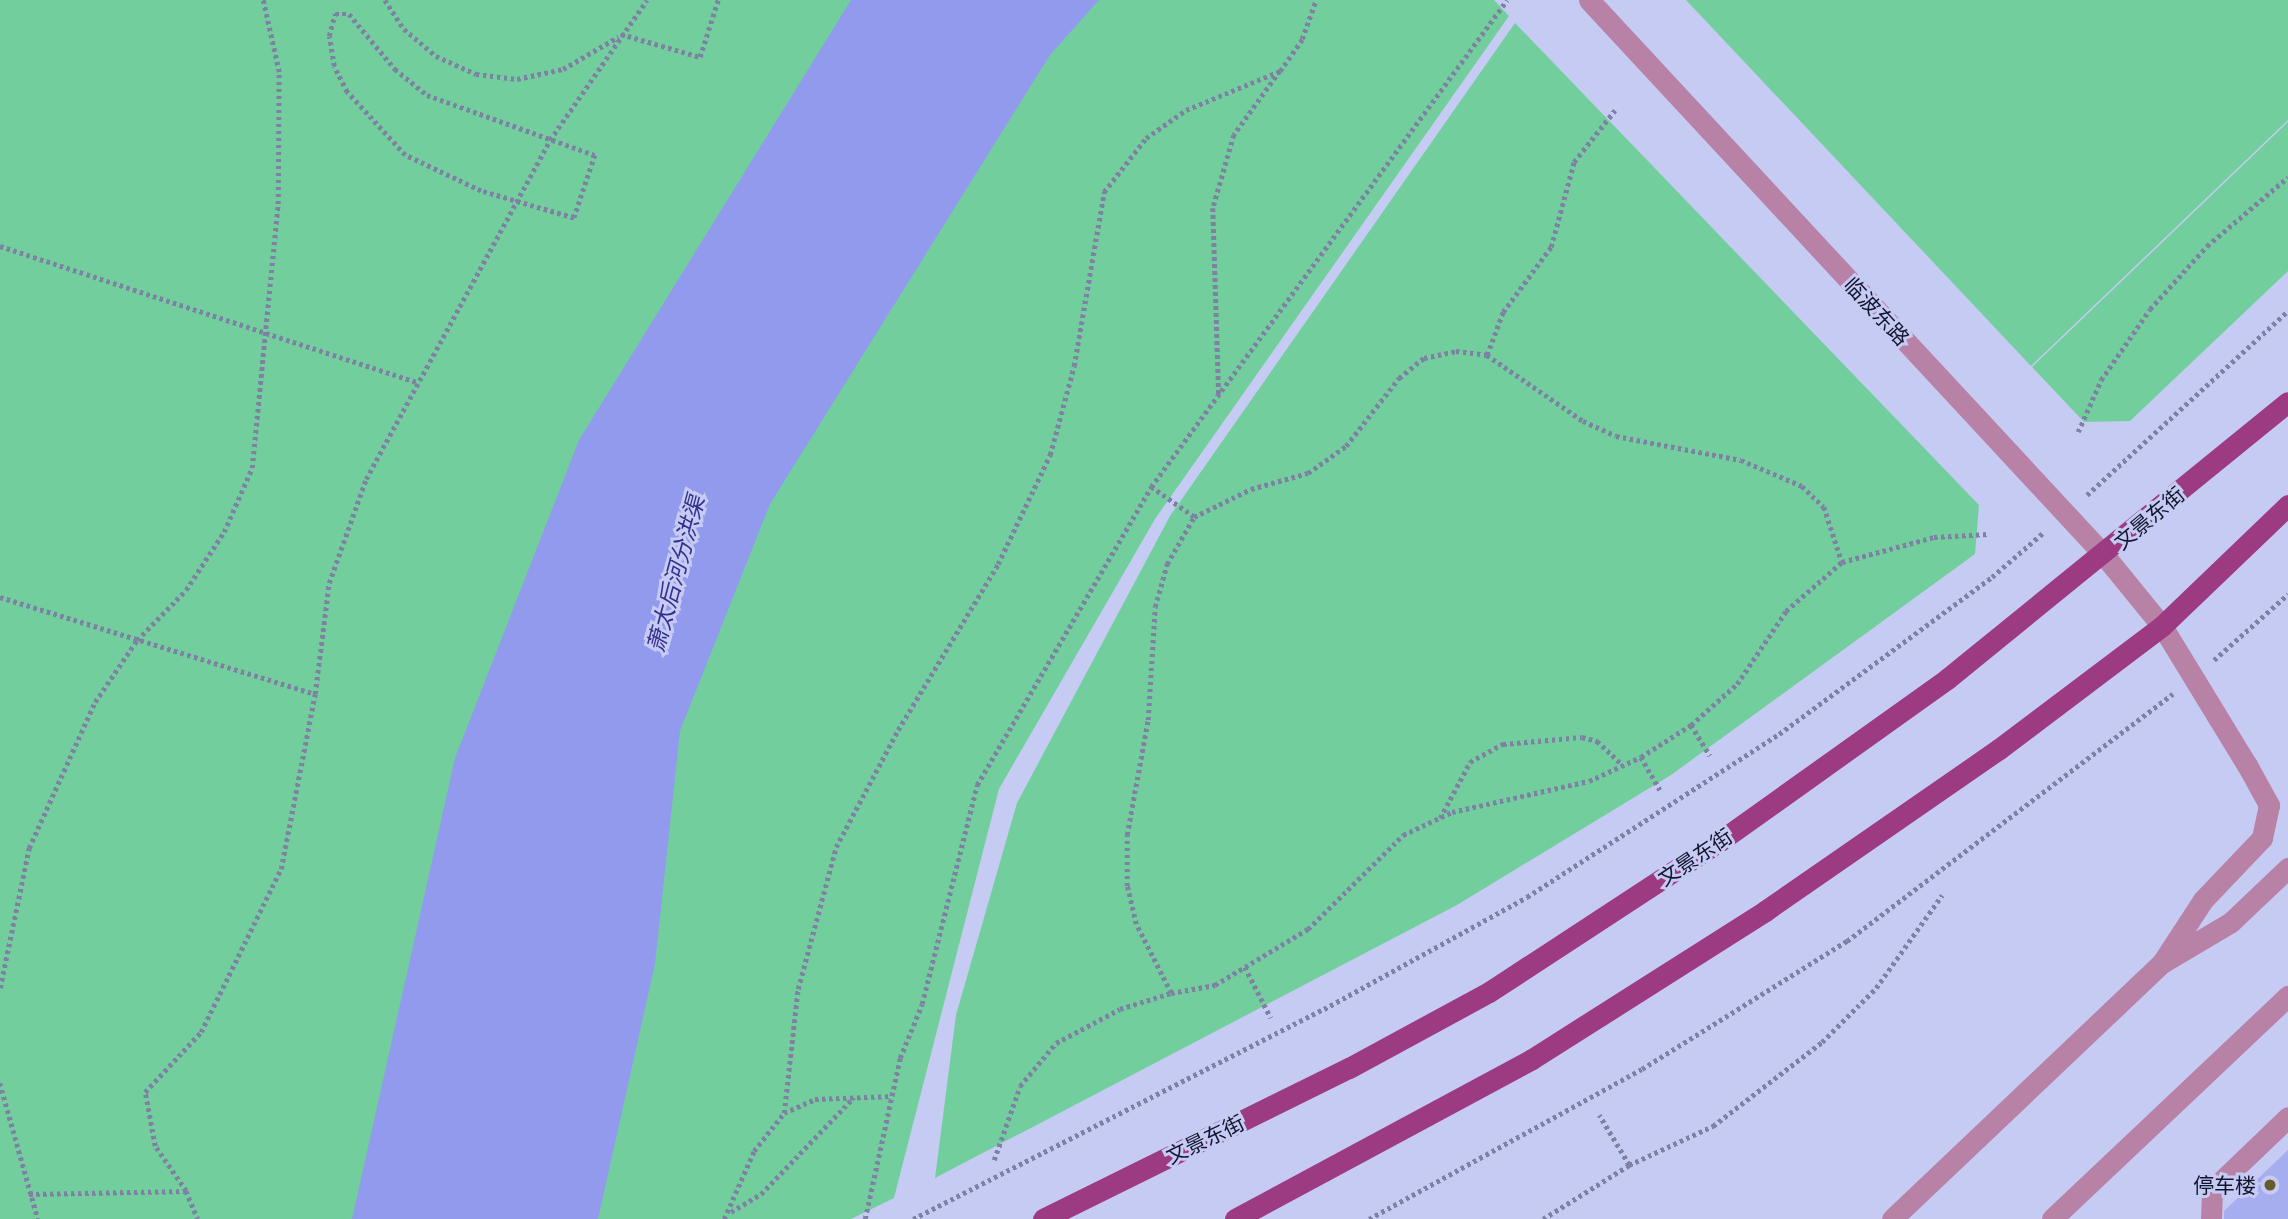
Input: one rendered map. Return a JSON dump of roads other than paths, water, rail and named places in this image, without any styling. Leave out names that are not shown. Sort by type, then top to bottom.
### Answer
[{"type":"main road","name":"文景东街","points":[[1043,1219],[1349,1068],[1489,992],[1743,825],[1947,679],[2104,555],[2288,402]]},
{"type":"main road","points":[[1235,1219],[1532,1059],[1730,933],[1999,749],[2162,626],[2288,505]]},
{"type":"street","name":"临波东路","points":[[1589,0],[2104,555],[2162,626],[2194,678],[2269,805],[2262,838],[2203,900],[2162,963]]},
{"type":"street","points":[[1892,1219],[2162,963],[2231,922],[2288,868]]},
{"type":"street","points":[[2052,1219],[2288,996]]},
{"type":"street","points":[[2211,1219],[2213,1190],[2288,1116]]},
{"type":"water","name":"萧太后河分洪渠","points":[[851,0],[1099,0],[1050,55],[770,504],[680,731],[655,964],[598,1219],[352,1219],[455,758],[579,440]]},
{"type":"place","name":"停车楼","points":[[2270,1185]]}]
